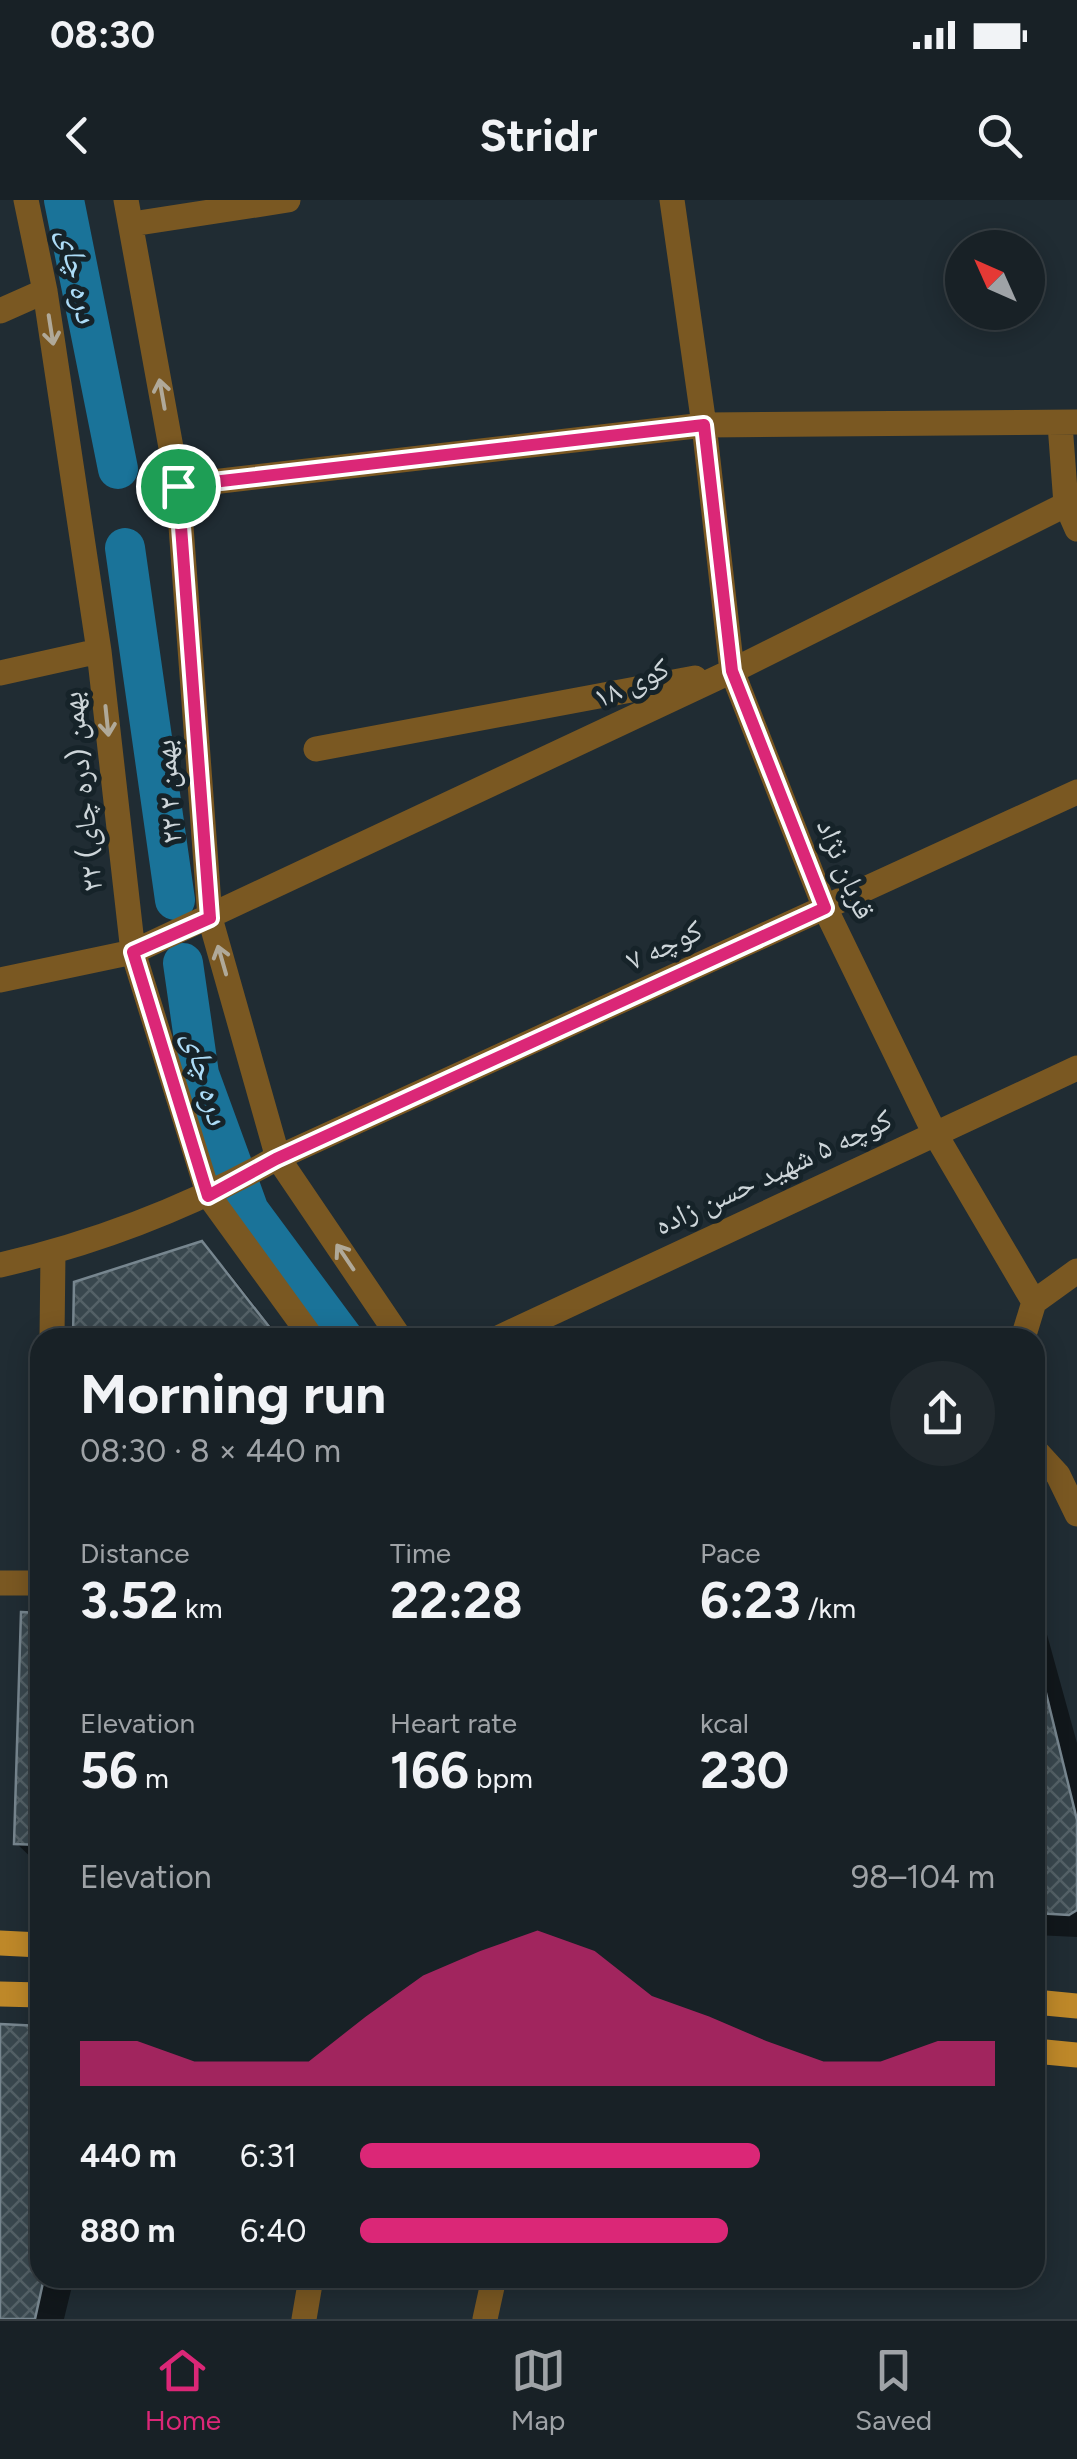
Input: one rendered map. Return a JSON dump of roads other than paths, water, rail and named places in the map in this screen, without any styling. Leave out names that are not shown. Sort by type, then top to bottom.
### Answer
[{"type":"main road","points":[[0,1943],[30,1944]]},
{"type":"main road","points":[[0,1994],[30,1995]]},
{"type":"main road","points":[[1045,2003],[1077,2006]]},
{"type":"main road","points":[[1045,2052],[1077,2055]]},
{"type":"street","name":"۲۲ بهمن (دره چای)","points":[[26,200],[45,291],[99,651],[133,952],[208,1196],[305,1328]]},
{"type":"street","points":[[129,212],[288,200]]},
{"type":"street","name":"قربان نژاد","points":[[672,200],[704,425],[732,671],[825,908],[934,1132],[1034,1302]]},
{"type":"street","name":"۲۲ بهمن ۲","points":[[129,212],[178,486],[210,918],[277,1158],[393,1328]]},
{"type":"street","points":[[0,311],[45,291]]},
{"type":"street","points":[[178,486],[704,425],[1068,423],[1077,530]]},
{"type":"street","name":"کوی ۱۸","points":[[0,980],[133,952],[210,918],[732,671],[1072,502]]},
{"type":"street","points":[[0,673],[99,651]]},
{"type":"street","points":[[316,749],[732,671]]},
{"type":"street","name":"کوچه ۷","points":[[0,1266],[53,1253],[208,1196],[277,1158],[1077,792]]},
{"type":"street","name":"کوچه ۵ شهید حسن زاده","points":[[519,1328],[1077,1068]]},
{"type":"street","points":[[52,1328],[53,1253]]},
{"type":"street","points":[[1027,1328],[1034,1302],[1077,1271]]},
{"type":"street","points":[[1045,1461],[1058,1475],[1077,1514]]},
{"type":"street","points":[[0,1583],[30,1583]]},
{"type":"street","points":[[304,2319],[309,2288]]},
{"type":"street","points":[[485,2319],[492,2288]]},
{"type":"waterway","name":"دره چای","points":[[64,200],[118,469]]},
{"type":"waterway","name":"دره چای","points":[[125,548],[175,900]]},
{"type":"waterway","name":"دره چای","points":[[183,963],[199,1074],[249,1211],[336,1328]]}]
